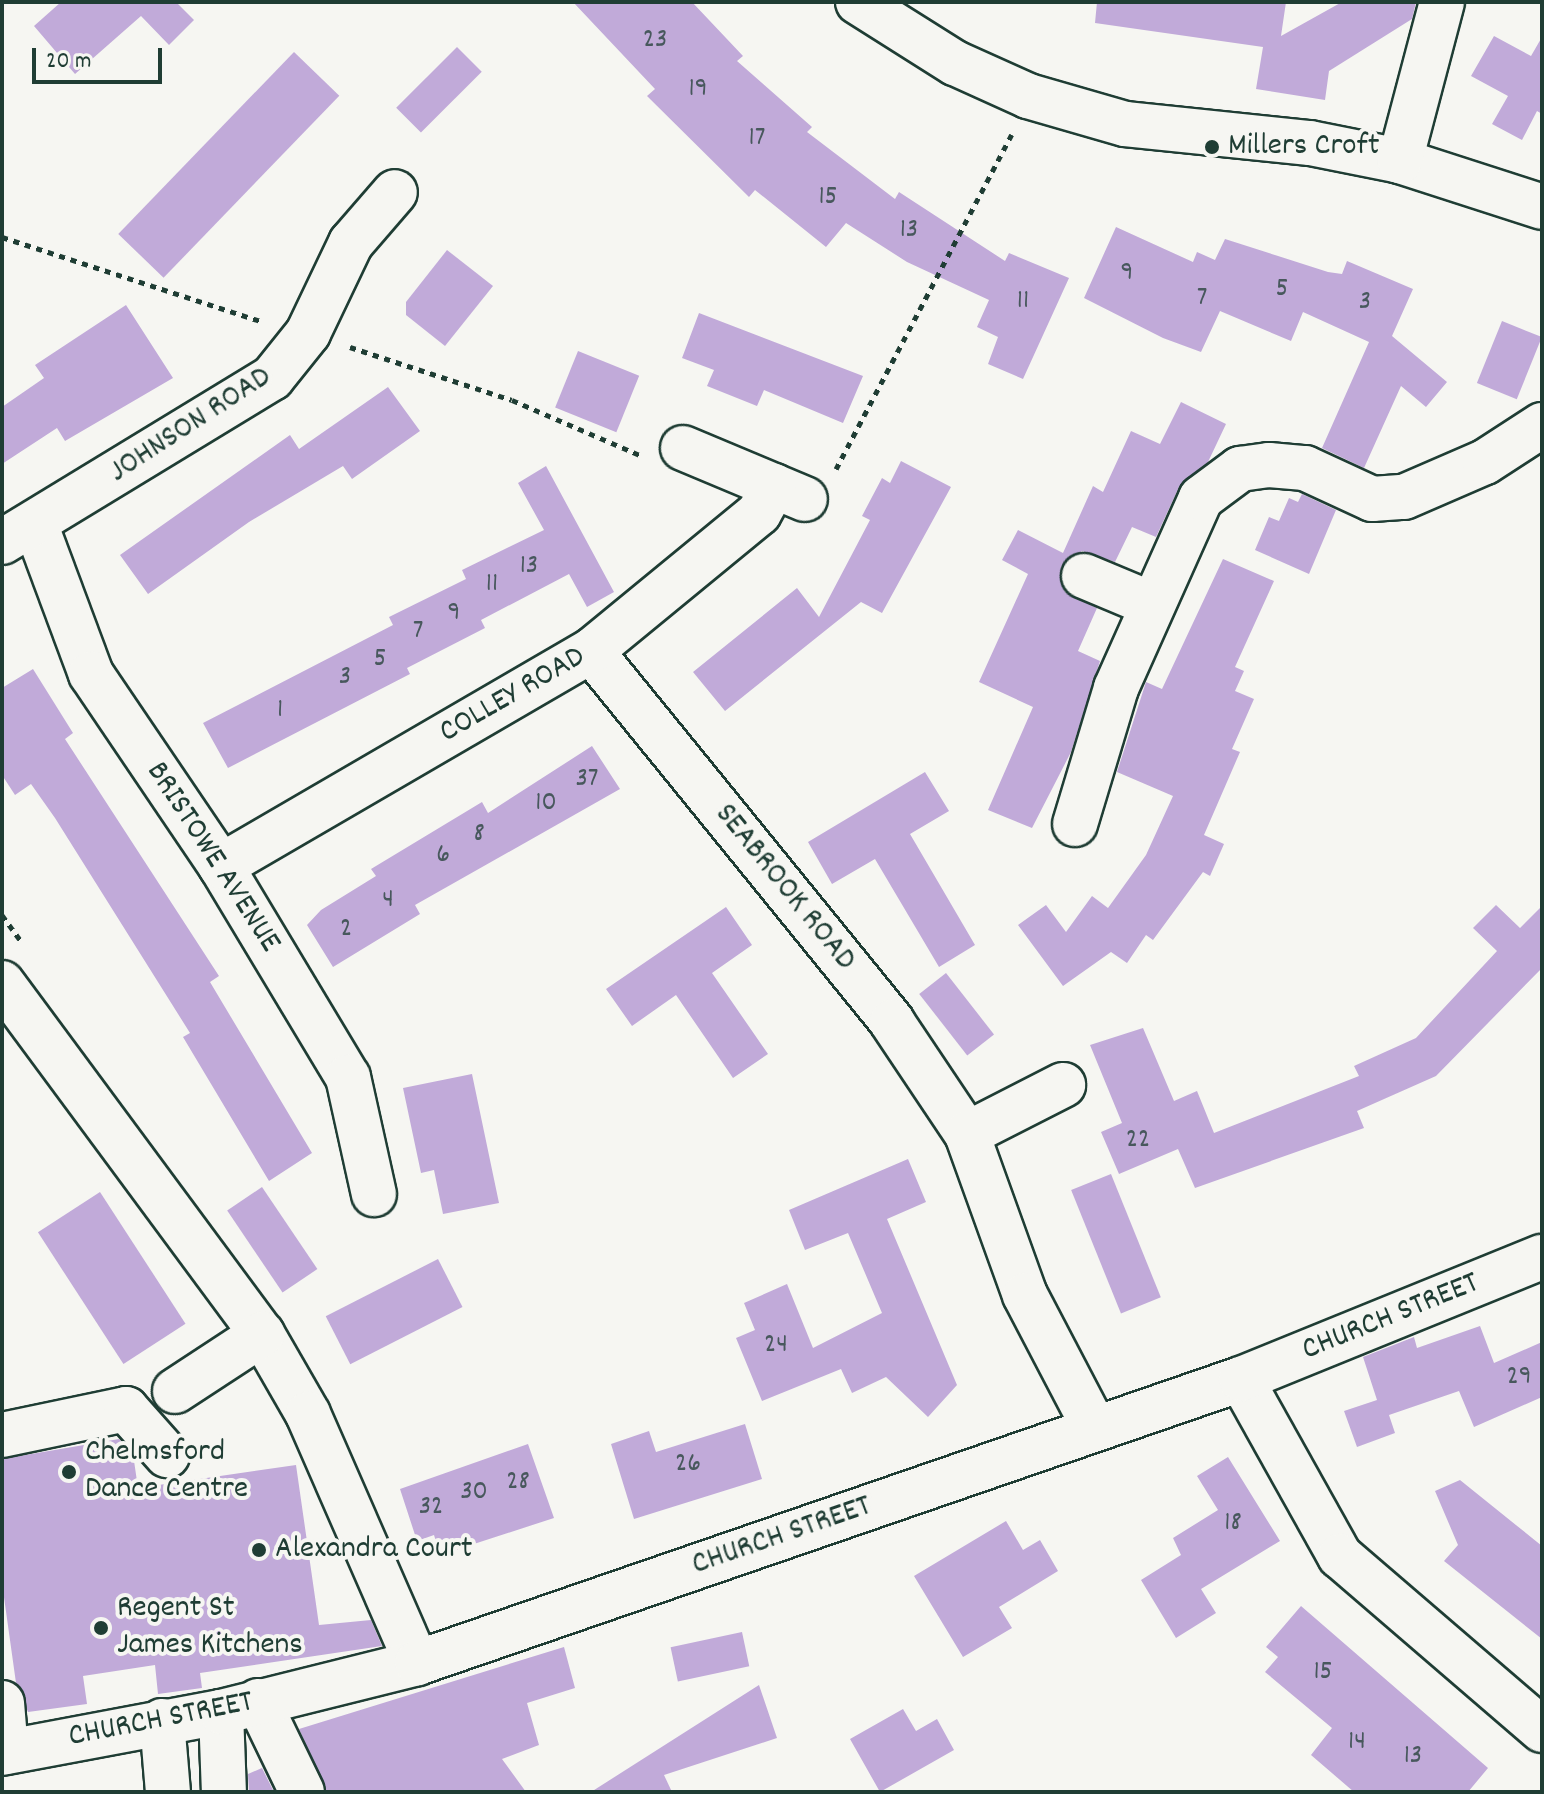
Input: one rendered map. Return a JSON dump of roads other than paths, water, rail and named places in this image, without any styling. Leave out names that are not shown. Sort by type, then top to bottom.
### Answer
[{"type":"street","points":[[858,2],[955,63],[1028,96],[1125,124],[1310,143],[1400,161],[1542,207]]},
{"type":"street","points":[[1400,161],[1442,2]]},
{"type":"street","name":"JOHNSON ROAD","points":[[19,534],[272,378],[308,333],[351,243],[395,192]]},
{"type":"street","points":[[1075,824],[1116,688],[1201,498],[1240,469],[1305,468],[1372,499],[1404,497],[1485,462],[1542,425]]},
{"type":"street","name":"COLLEY ROAD","points":[[221,866],[591,651],[759,513],[789,492],[683,448]]},
{"type":"street","name":"BRISTOWE AVENUE","points":[[19,534],[91,674],[221,866],[348,1077],[374,1194]]},
{"type":"street","points":[[1084,576],[1151,604]]},
{"type":"street","name":"SEABROOK ROAD","points":[[591,651],[892,1022],[967,1134],[1025,1295],[1094,1427]]},
{"type":"street","points":[[2,983],[262,1334],[308,1414],[417,1663]]},
{"type":"street","points":[[967,1134],[1063,1085]]},
{"type":"street","name":"CHURCH STREET","points":[[4,1752],[240,1707],[417,1663],[1094,1427],[1241,1379],[1542,1257]]},
{"type":"street","points":[[175,1391],[262,1334]]},
{"type":"street","points":[[1241,1379],[1340,1556],[1542,1730]]},
{"type":"street","points":[[2,1435],[126,1409],[167,1455]]},
{"type":"street","points":[[2,1703],[4,1752]]},
{"type":"street","points":[[224,1792],[240,1707]]},
{"type":"street","points":[[240,1707],[302,1792]]},
{"type":"street","points":[[162,1721],[168,1792]]},
{"type":"place","name":"Millers Croft","points":[[1212,147]]},
{"type":"place","name":"Chelmsford Dance Centre","points":[[69,1472]]},
{"type":"place","name":"Alexandra Court","points":[[259,1550]]},
{"type":"place","name":"Regent St James Kitchens","points":[[101,1628]]}]
